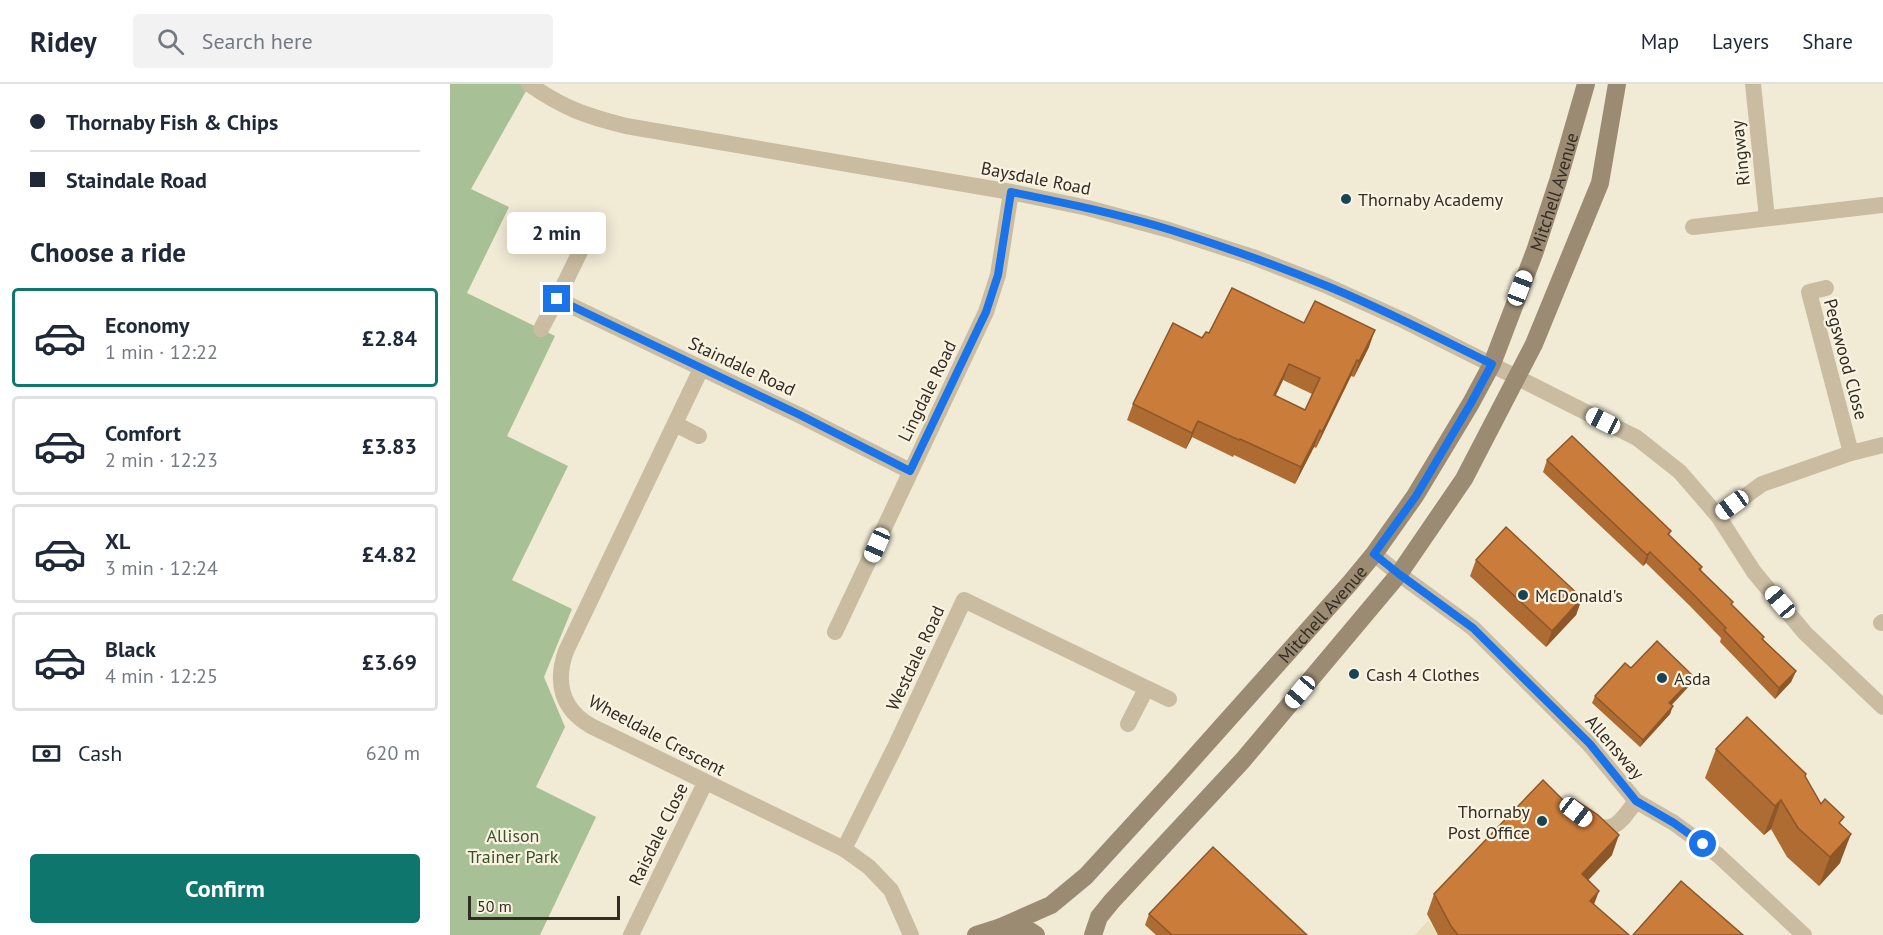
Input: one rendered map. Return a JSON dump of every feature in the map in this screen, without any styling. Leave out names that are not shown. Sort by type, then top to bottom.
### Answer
[{"type":"street","name":"Baysdale Road","points":[[529,84],[555,102],[590,117],[626,126],[1011,192],[1158,226],[1253,257],[1365,303],[1492,364],[1637,438],[1680,472],[1718,516],[1754,572],[1805,633],[1883,707]]},
{"type":"street","name":"Mitchell Avenue","points":[[976,935],[1051,904],[1086,876],[1228,721],[1374,554],[1416,496],[1492,364],[1558,181],[1586,84]]},
{"type":"street","name":"Mitchell Avenue","points":[[1093,935],[1099,917],[1112,901],[1243,760],[1399,574],[1464,479],[1534,344],[1600,183],[1617,84]]},
{"type":"street","name":"Ringway","points":[[1753,84],[1767,218]]},
{"type":"street","name":"Lingdale Road","points":[[835,632],[986,312],[998,275],[1011,192]]},
{"type":"street","points":[[1693,227],[1883,205]]},
{"type":"street","points":[[541,329],[595,221]]},
{"type":"street","name":"Pegswood Close","points":[[1826,288],[1809,292],[1851,453]]},
{"type":"street","name":"Staindale Road","points":[[557,299],[800,415],[910,471]]},
{"type":"street","name":"Wheeldale Crescent","points":[[702,369],[566,651],[561,669],[562,692],[575,715],[582,721],[844,849],[869,867],[891,890],[911,935]]},
{"type":"street","points":[[675,424],[699,436]]},
{"type":"street","points":[[1718,516],[1762,484],[1851,453],[1883,445]]},
{"type":"street","name":"Allensway","points":[[1374,554],[1473,628],[1590,744],[1636,801],[1674,823],[1718,855],[1804,935]]},
{"type":"street","name":"Westdale Road","points":[[844,849],[964,600],[1168,699]]},
{"type":"street","points":[[1128,724],[1146,689]]},
{"type":"street","name":"Raisdale Close","points":[[632,935],[705,783]]},
{"type":"street","points":[[1582,816],[1601,829],[1611,828],[1620,821],[1636,801]]},
{"type":"street","name":"Mitchell Avenue","points":[[1000,927],[1030,931],[1036,935]]},
{"type":"green space","name":"Allison Trainer Park","points":[[450,84],[530,84],[471,189],[509,207],[467,293],[555,336],[507,436],[568,466],[512,580],[572,609],[544,677],[565,727],[536,787],[596,817],[540,935],[450,935]]},
{"type":"shaded area","points":[[1428,921],[1439,935],[1415,935]]},
{"type":"building","points":[[1232,288],[1304,323],[1315,301],[1375,330],[1359,361],[1357,360],[1322,432],[1320,430],[1301,467],[1198,421],[1192,433],[1133,404],[1173,323],[1202,338],[1206,332],[1209,333]],"holes":[[[1289,364],[1320,378],[1305,410],[1274,395]]]},
{"type":"building","points":[[1572,436],[1671,531],[1668,534],[1702,567],[1699,569],[1733,602],[1731,604],[1764,637],[1762,639],[1796,671],[1779,688],[1694,595],[1650,552],[1647,555],[1547,460]]},
{"type":"building","points":[[1506,527],[1582,598],[1552,631],[1476,560]]},
{"type":"building","points":[[1657,641],[1694,677],[1669,703],[1673,706],[1643,740],[1595,696],[1625,663],[1631,668]]},
{"type":"building","points":[[1747,717],[1806,774],[1821,804],[1825,799],[1844,817],[1839,823],[1851,834],[1830,857],[1798,828],[1781,800],[1775,806],[1716,749]]},
{"type":"building","points":[[1543,780],[1568,805],[1574,799],[1598,815],[1619,835],[1582,874],[1599,891],[1590,901],[1629,935],[1458,935],[1451,926],[1434,894]]},
{"type":"building","points":[[1213,847],[1307,935],[1172,935],[1149,914]]},
{"type":"building","points":[[1681,881],[1743,935],[1633,935]]},
{"type":"place","name":"Thornaby Academy","points":[[1346,199]]},
{"type":"place","name":"McDonald's","points":[[1523,595]]},
{"type":"place","name":"Cash 4 Clothes","points":[[1354,674]]},
{"type":"place","name":"Asda","points":[[1662,678]]},
{"type":"place","name":"Thornaby Post Office","points":[[1542,821]]},
{"type":"route","points":[[557,299],[800,415],[910,471],[986,312],[998,275],[1011,192],[1088,208],[1230,249],[1325,285],[1405,321],[1492,364],[1416,496],[1374,554],[1473,628],[1590,744],[1636,801],[1674,823],[1703,844]]}]
